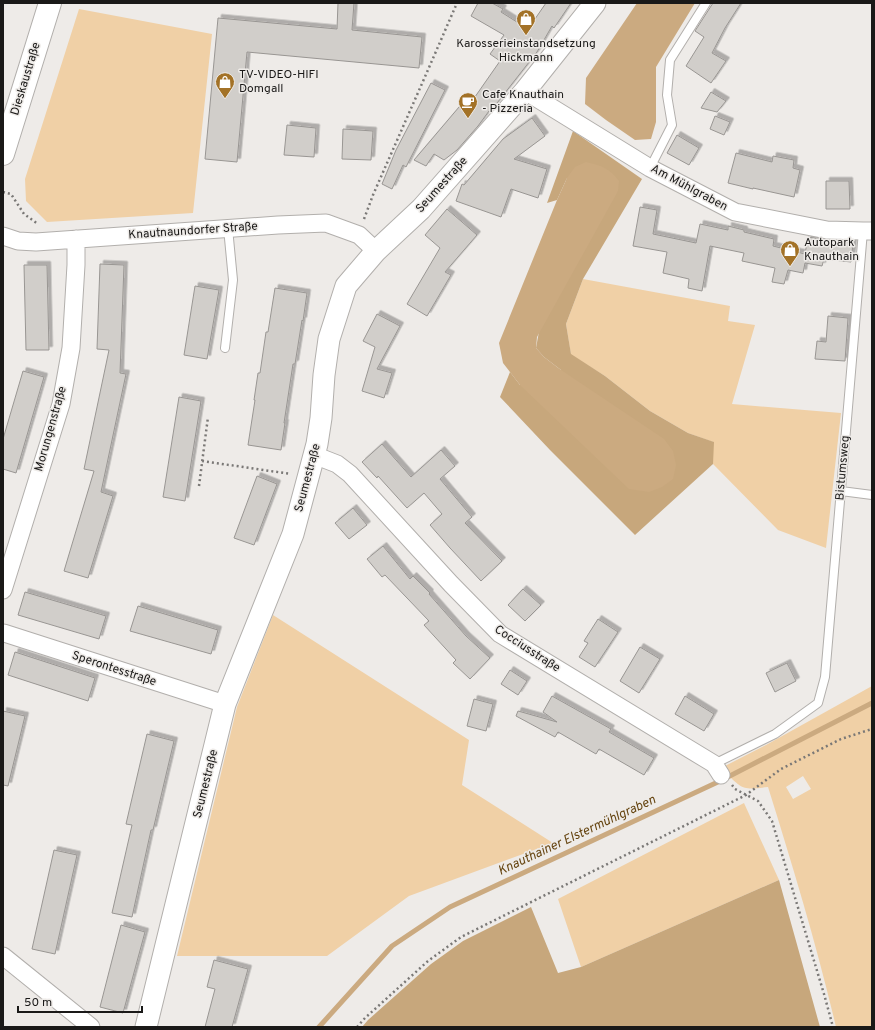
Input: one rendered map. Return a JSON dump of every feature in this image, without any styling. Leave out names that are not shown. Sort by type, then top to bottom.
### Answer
[{"type":"main road","name":"Dieskaustraße","points":[[3,154],[50,3]]},
{"type":"street","name":"Seumestraße","points":[[146,1027],[225,704],[293,534],[318,444],[324,368],[329,339],[346,286],[376,251],[421,209],[525,91],[595,3]]},
{"type":"street","name":"Am Mühlgraben","points":[[525,91],[650,168],[735,212],[827,230],[868,231]]},
{"type":"street","name":"Knautnaundorfer Straße","points":[[3,236],[30,242],[278,224],[326,223],[360,234],[376,251]]},
{"type":"street","name":"Morungenstraße","points":[[3,590],[61,404],[71,348],[76,265],[67,240]]},
{"type":"street","name":"Cocciusstraße","points":[[314,455],[337,464],[350,474],[451,584],[500,634],[718,769]]},
{"type":"street","name":"Sperontesstraße","points":[[3,634],[225,704]]},
{"type":"street","points":[[3,956],[91,1027]]},
{"type":"lane","points":[[650,168],[672,126],[667,95],[670,60],[706,3]]},
{"type":"lane","points":[[225,348],[233,280],[228,228]]},
{"type":"lane","name":"Bistumsweg","points":[[818,703],[825,677],[840,491],[868,231]]},
{"type":"lane","points":[[840,491],[872,494]]},
{"type":"lane","name":"Cocciusstraße","points":[[718,769],[775,734],[818,703]]},
{"type":"path","points":[[360,234],[373,195],[457,3]]},
{"type":"path","points":[[3,192],[11,194],[24,214],[67,240]]},
{"type":"path","points":[[199,486],[208,417]]},
{"type":"path","points":[[202,461],[308,477]]},
{"type":"path","points":[[357,1027],[428,961],[461,937],[746,795],[781,769],[841,739],[872,729]]},
{"type":"path","points":[[735,789],[758,801],[772,821],[833,1027]]},
{"type":"shaded area","points":[[637,3],[695,3],[656,67],[656,122],[651,139],[635,140],[585,104],[586,78]]},
{"type":"shaded area","points":[[79,9],[212,34],[193,213],[47,222],[26,201],[25,179]]},
{"type":"shaded area","points":[[573,131],[642,179],[583,279],[566,324],[571,354],[605,376],[650,411],[688,433],[714,442],[713,464],[635,535],[550,450],[500,397],[510,372],[520,385],[561,370],[544,357],[536,348],[567,178],[557,200],[547,203]]},
{"type":"shaded area","points":[[586,162],[601,166],[612,173],[619,181],[618,191],[537,337],[536,348],[544,357],[561,370],[664,439],[673,451],[676,465],[673,479],[662,487],[649,492],[629,489],[520,385],[503,363],[499,343],[567,178],[575,167]]},
{"type":"shaded area","points":[[583,279],[730,306],[728,321],[755,325],[732,404],[841,413],[826,548],[778,530],[713,464],[713,442],[688,433],[650,411],[605,376],[571,355],[566,324]]},
{"type":"shaded area","points":[[273,615],[469,740],[462,785],[553,843],[409,896],[327,956],[177,956],[237,707]]},
{"type":"shaded area","points":[[872,686],[872,1026],[836,1027],[804,907],[768,787],[744,787],[725,772],[725,766]],"holes":[[[803,776],[811,789],[793,799],[786,787]]]},
{"type":"shaded area","points":[[744,803],[779,880],[581,967],[558,899]]},
{"type":"shaded area","points":[[779,880],[820,1027],[362,1027],[431,964],[463,941],[531,907],[558,973],[581,967]]},
{"type":"building","points":[[338,3],[354,3],[352,30],[422,37],[419,68],[247,52],[237,162],[205,159],[218,18],[337,29]]},
{"type":"building","points":[[478,3],[492,3],[503,9],[501,12],[528,29],[546,3],[571,3],[554,28],[552,26],[537,52],[490,112],[489,111],[457,150],[444,160],[434,154],[426,166],[414,160],[465,100],[470,104],[500,61],[490,54],[504,35],[471,16]]},
{"type":"building","points":[[713,3],[741,3],[725,28],[712,53],[726,61],[711,83],[686,66],[704,37],[695,31]]},
{"type":"building","points":[[431,83],[445,90],[406,167],[403,165],[392,189],[382,184],[396,150]]},
{"type":"building","points":[[711,92],[726,101],[717,112],[701,108]]},
{"type":"building","points":[[715,116],[730,122],[724,135],[710,129]]},
{"type":"building","points":[[532,118],[545,136],[514,159],[547,169],[538,198],[511,189],[501,217],[456,201],[462,184],[464,185],[503,139]]},
{"type":"building","points":[[287,125],[316,128],[314,157],[284,155]]},
{"type":"building","points":[[343,129],[373,131],[371,160],[342,159]]},
{"type":"building","points":[[677,135],[699,148],[689,165],[667,153]]},
{"type":"building","points":[[736,153],[772,162],[773,156],[794,160],[793,168],[800,170],[794,197],[728,183]]},
{"type":"building","points":[[826,181],[849,181],[850,209],[826,209]]},
{"type":"building","points":[[640,207],[657,210],[653,234],[696,243],[700,224],[728,230],[728,226],[744,230],[744,232],[774,239],[773,246],[805,254],[808,237],[853,243],[851,262],[824,259],[822,266],[805,263],[803,273],[788,270],[784,284],[772,282],[775,268],[742,261],[744,253],[710,246],[702,291],[688,288],[689,279],[663,273],[667,252],[633,246]]},
{"type":"building","points":[[447,209],[477,235],[445,272],[451,275],[427,316],[407,304],[440,248],[425,235]]},
{"type":"building","points":[[100,264],[124,265],[120,373],[126,374],[101,492],[113,496],[88,578],[64,571],[94,471],[84,469],[109,350],[97,349]]},
{"type":"building","points":[[24,265],[47,265],[49,350],[26,350]]},
{"type":"building","points":[[195,286],[219,290],[207,359],[184,355]]},
{"type":"building","points":[[275,288],[307,293],[295,364],[293,364],[281,450],[248,445],[258,373],[260,373],[266,332],[268,332]]},
{"type":"building","points":[[377,314],[400,326],[377,369],[392,373],[384,398],[362,391],[375,347],[363,341]]},
{"type":"building","points":[[828,316],[848,318],[845,361],[815,359],[817,341],[826,342]]},
{"type":"building","points":[[23,371],[44,377],[16,473],[3,469],[3,439]]},
{"type":"building","points":[[179,397],[201,401],[185,501],[163,497]]},
{"type":"building","points":[[382,444],[411,477],[441,450],[455,466],[440,479],[472,517],[465,523],[502,561],[481,581],[430,525],[442,514],[424,493],[407,508],[378,476],[377,478],[362,462]]},
{"type":"building","points":[[257,476],[277,484],[254,545],[234,538]]},
{"type":"building","points":[[353,508],[367,525],[349,539],[335,523]]},
{"type":"building","points":[[383,546],[410,579],[413,576],[430,593],[429,594],[466,636],[490,658],[470,679],[453,663],[456,660],[424,625],[429,621],[385,575],[382,577],[367,559]]},
{"type":"building","points":[[523,589],[541,605],[525,621],[508,605]]},
{"type":"building","points":[[25,592],[106,616],[99,639],[18,615]]},
{"type":"building","points":[[138,606],[218,630],[211,654],[130,631]]},
{"type":"building","points":[[598,619],[618,632],[595,667],[579,657],[588,643],[584,641]]},
{"type":"building","points":[[640,647],[660,659],[639,693],[620,681]]},
{"type":"building","points":[[15,652],[95,678],[88,701],[8,675]]},
{"type":"building","points":[[787,663],[796,681],[775,692],[766,673]]},
{"type":"building","points":[[510,670],[527,681],[518,695],[501,684]]},
{"type":"building","points":[[552,696],[611,729],[609,732],[654,758],[644,775],[599,749],[596,754],[558,732],[555,737],[516,716],[518,711],[557,722],[543,712]]},
{"type":"building","points":[[685,696],[714,714],[704,731],[675,714]]},
{"type":"building","points":[[474,699],[493,704],[486,731],[467,726]]},
{"type":"building","points":[[3,711],[25,716],[8,786],[3,785]]},
{"type":"building","points":[[147,734],[174,741],[153,830],[151,830],[132,917],[112,913],[132,825],[126,824]]},
{"type":"building","points":[[54,850],[77,855],[55,954],[32,949]]},
{"type":"building","points":[[121,925],[145,932],[123,1013],[100,1007]]},
{"type":"building","points":[[214,960],[248,969],[232,1027],[205,1027],[215,989],[207,987]]},
{"type":"waterway","name":"Knauthainer Elstermühlgraben","points":[[319,1027],[392,946],[450,907],[720,781],[872,703]]},
{"type":"place","name":"Karosserieinstandsetzung Hickmann","points":[[526,36]]},
{"type":"place","name":"TV-VIDEO-HIFI Domgall","points":[[225,99]]},
{"type":"place","name":"Cafe Knauthain - Pizzeria","points":[[468,119]]},
{"type":"place","name":"Autopark Knauthain","points":[[790,267]]}]
